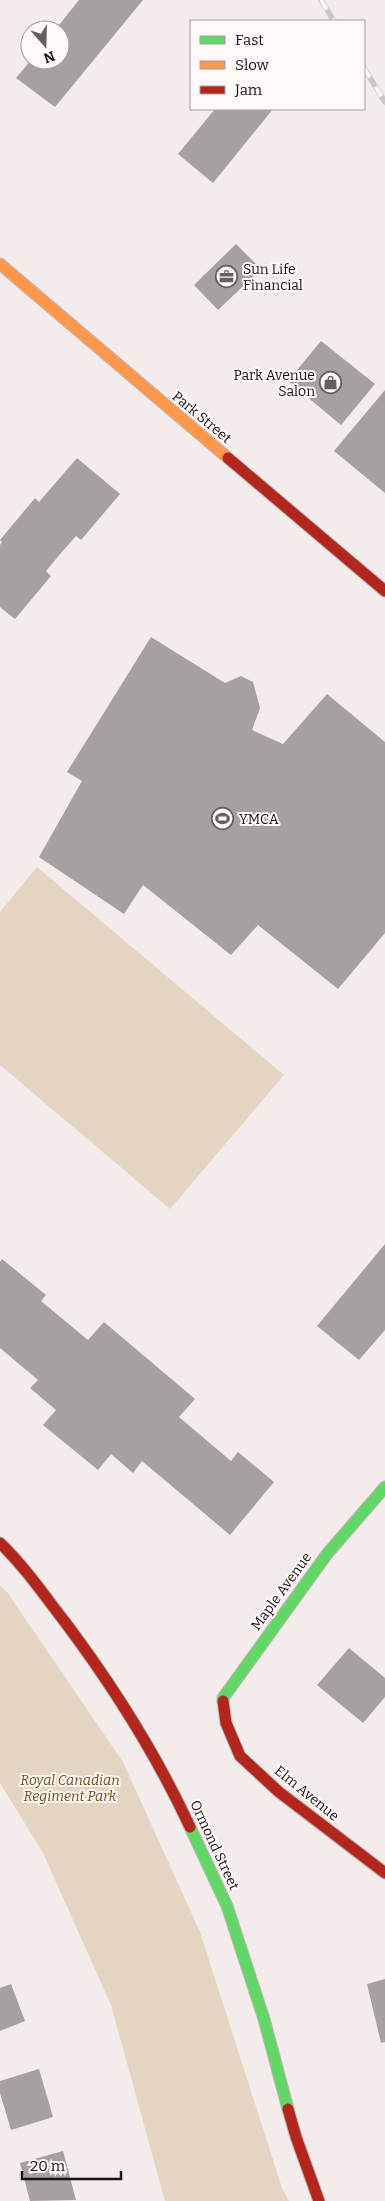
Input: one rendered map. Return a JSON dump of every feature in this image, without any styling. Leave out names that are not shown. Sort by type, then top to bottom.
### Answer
[{"type":"street","name":"Park Street","points":[[0,264],[385,591]]},
{"type":"street","name":"Maple Avenue","points":[[226,1723],[223,1698],[327,1554],[385,1487]]},
{"type":"street","name":"Ormond Street","points":[[0,1543],[21,1563],[105,1676],[173,1790],[227,1906],[264,2019],[296,2137],[319,2201]]},
{"type":"street","name":"Elm Avenue","points":[[226,1723],[240,1756],[279,1792],[385,1873]]},
{"type":"green space","points":[[37,867],[284,1075],[170,1209],[0,1065],[0,912]]},
{"type":"green space","name":"Royal Canadian Regiment Park","points":[[0,1585],[7,1592],[123,1762],[200,1932],[282,2188],[289,2201],[165,2201],[111,2005],[43,1853],[0,1783]]},
{"type":"building","points":[[79,0],[143,0],[55,107],[16,78],[23,70],[70,70],[70,20],[63,20]]},
{"type":"building","points":[[214,110],[272,110],[213,183],[178,154]]},
{"type":"building","name":"Sun Life Financial","points":[[236,244],[261,269],[218,310],[194,285]]},
{"type":"building","name":"Park Avenue Salon","points":[[321,341],[375,384],[341,425],[288,381]]},
{"type":"building","points":[[385,390],[385,493],[334,451]]},
{"type":"building","points":[[77,458],[120,494],[81,540],[76,536],[61,553],[46,571],[51,576],[15,619],[0,607],[0,545],[2,542],[0,540],[35,498],[39,502]]},
{"type":"building","name":"YMCA","points":[[151,637],[225,683],[241,676],[253,682],[260,708],[252,730],[283,744],[327,694],[385,742],[385,933],[338,989],[258,925],[231,955],[143,885],[124,914],[39,857],[82,781],[67,772]]},
{"type":"building","points":[[385,1244],[385,1330],[359,1360],[317,1326]]},
{"type":"building","points":[[2,1259],[46,1295],[41,1301],[88,1340],[104,1322],[195,1399],[179,1417],[231,1461],[238,1452],[274,1482],[230,1535],[142,1461],[133,1473],[111,1454],[98,1470],[43,1425],[56,1410],[30,1388],[38,1380],[0,1348],[0,1262]]},
{"type":"building","points":[[349,1648],[385,1678],[385,1697],[363,1723],[317,1685]]},
{"type":"building","points":[[385,1979],[385,2042],[381,2043],[367,1984]]},
{"type":"building","points":[[11,1984],[25,2021],[0,2031],[0,1988]]},
{"type":"building","points":[[39,2069],[53,2117],[11,2130],[0,2093],[0,2081]]},
{"type":"building","points":[[63,2151],[76,2200],[30,2201],[20,2163]]},
{"type":"railway","points":[[321,0],[333,20]]},
{"type":"railway","points":[[365,70],[385,102]]},
{"type":"traffic: fast","points":[[223,1701],[223,1698],[327,1554],[385,1487]]},
{"type":"traffic: fast","points":[[190,1827],[227,1906],[264,2019],[288,2109]]},
{"type":"traffic: slow","points":[[0,264],[228,458]]},
{"type":"traffic: jam","points":[[228,458],[385,591]]},
{"type":"traffic: jam","points":[[0,1543],[34,1581],[100,1671],[133,1721],[163,1773],[190,1827]]},
{"type":"traffic: jam","points":[[223,1701],[226,1723],[240,1756],[279,1792],[385,1873]]},
{"type":"traffic: jam","points":[[288,2109],[319,2201]]},
{"type":"place","name":"Sun Life Financial","points":[[227,277]]},
{"type":"place","name":"Park Avenue Salon","points":[[331,383]]},
{"type":"place","name":"YMCA","points":[[223,819]]}]
